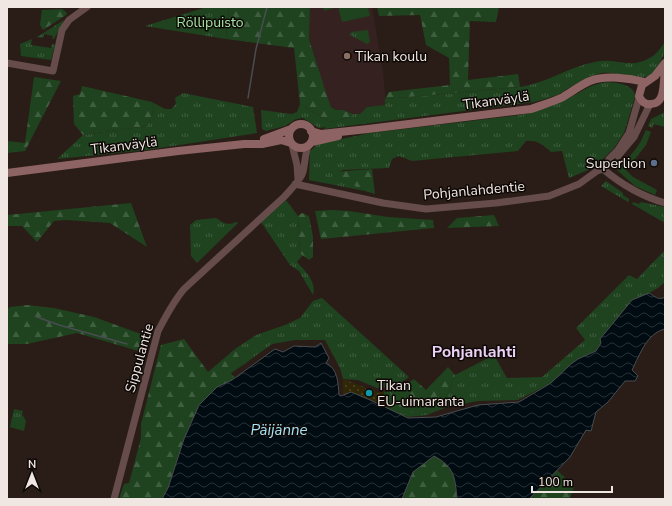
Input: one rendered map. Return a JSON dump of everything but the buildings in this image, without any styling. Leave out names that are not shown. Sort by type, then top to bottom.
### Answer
[{"type":"main road","points":[[639,96],[642,85],[655,76],[665,63]]},
{"type":"main road","points":[[653,104],[661,99],[664,92],[665,70]]},
{"type":"main road","name":"Tikanväylä","points":[[311,131],[321,134],[531,109],[563,97],[598,78],[609,77],[647,81]]},
{"type":"main road","points":[[621,79],[634,87],[644,103],[665,106]]},
{"type":"main road","points":[[647,81],[657,82],[664,92]]},
{"type":"main road","points":[[298,125],[303,125],[311,131],[313,135],[310,144],[304,148],[298,148],[292,144],[289,136],[291,129],[298,125]]},
{"type":"main road","name":"Tikanväylä","points":[[244,144],[291,129]]},
{"type":"main road","name":"Tikanväylä","points":[[310,144],[368,129]]},
{"type":"main road","name":"Tikanväylä","points":[[7,172],[244,144],[262,144],[280,140],[292,144]]},
{"type":"street","points":[[7,63],[54,71],[62,30],[69,20],[87,7]]},
{"type":"street","name":"Pohjanlahdentie","points":[[297,182],[410,208],[426,209],[540,198],[583,182],[586,178],[597,171],[603,170],[608,163],[609,158],[618,150],[629,133],[639,96]]},
{"type":"street","name":"Pohjanlahdentie","points":[[608,163],[612,162],[621,153],[634,136],[653,104]]},
{"type":"street","points":[[292,144],[297,165],[297,182]]},
{"type":"street","name":"Sippulantie","points":[[114,499],[158,331],[166,314],[184,289],[284,197],[297,182],[302,173],[304,155],[310,144]]},
{"type":"street","points":[[603,170],[633,191],[665,203]]},
{"type":"shaded area","name":"Tikan koulu","points":[[310,7],[372,7],[383,73],[386,105],[367,107],[360,114],[336,110],[331,107],[325,93],[309,38]]},
{"type":"green space","name":"Röllipuisto","points":[[207,7],[229,7],[226,39],[145,26]]},
{"type":"green space","points":[[229,7],[310,7],[309,39],[331,107],[336,110],[343,110],[353,114],[349,118],[330,122],[300,104],[294,48],[226,39]]},
{"type":"green space","points":[[323,7],[338,7],[324,11]]},
{"type":"green space","points":[[338,7],[368,7],[370,16],[342,22]]},
{"type":"green space","points":[[377,7],[499,7],[496,22],[470,21],[468,80],[518,74],[520,87],[385,99],[389,92],[450,85],[449,58],[426,45],[420,15],[379,16]]},
{"type":"green space","points":[[62,9],[67,13],[66,15],[43,30],[40,25],[42,10]]},
{"type":"green space","points":[[64,20],[54,39],[52,39],[53,36],[44,34],[43,38],[37,37]]},
{"type":"green space","points":[[162,20],[177,20],[178,30],[162,29]]},
{"type":"green space","points":[[368,30],[370,42],[367,44],[350,35],[351,32]]},
{"type":"green space","points":[[32,39],[31,45],[51,48],[52,44],[55,45],[51,60],[21,56],[20,44]]},
{"type":"green space","points":[[665,41],[665,52],[654,75],[642,77],[615,73],[596,74],[584,79],[557,95],[534,102],[324,129],[326,127],[319,128],[303,118],[296,119],[285,126],[266,131],[262,129],[261,110],[292,114],[297,112],[300,104],[330,122],[349,118],[353,114],[360,114],[367,107],[385,105],[385,99],[520,87],[539,82],[585,64],[601,61],[630,63],[640,62],[655,54]]},
{"type":"green space","points":[[34,77],[61,81],[25,151],[7,153],[7,141],[25,143]]},
{"type":"green space","points":[[609,82],[626,85],[634,93],[635,97],[624,133],[614,148],[598,164],[569,178],[562,151],[551,152],[540,144],[533,141],[526,141],[518,151],[412,161],[399,156],[392,159],[389,168],[343,170],[333,175],[365,191],[309,180],[310,151],[318,144],[370,133],[520,115],[551,106],[568,99],[589,87]]},
{"type":"green space","points":[[82,86],[152,102],[154,110],[147,126],[83,135],[74,124],[73,96],[80,94]]},
{"type":"green space","points":[[183,93],[253,107],[257,133],[147,150],[57,159],[83,135],[147,126],[154,110],[152,102],[165,109],[171,109],[176,104],[175,98]]},
{"type":"green space","points":[[665,112],[665,127],[654,124],[652,128],[648,126],[651,119]]},
{"type":"green space","points":[[646,130],[651,132],[646,145],[626,170],[633,177],[657,190],[655,195],[635,186],[617,170],[637,147]]},
{"type":"green space","points":[[372,169],[375,194],[365,191],[332,175],[334,172]]},
{"type":"green space","points":[[606,181],[623,193],[629,201],[628,202],[601,186]]},
{"type":"green space","points":[[286,200],[298,216],[300,253],[303,255],[297,262],[312,281],[314,290],[313,295],[299,271],[290,265],[261,222]]},
{"type":"green space","points":[[633,202],[639,204],[641,202],[665,207],[665,223],[632,204]]},
{"type":"green space","points":[[131,203],[147,247],[110,223],[66,220],[54,221],[37,242],[22,226],[7,226],[7,215]]},
{"type":"green space","points":[[332,210],[388,217],[433,220],[434,228],[321,239],[315,211]]},
{"type":"green space","points":[[302,213],[309,216],[313,237],[313,257],[309,260],[300,253],[298,216]]},
{"type":"green space","points":[[494,215],[499,226],[447,228],[457,218]]},
{"type":"green space","points":[[216,218],[230,224],[236,222],[238,223],[197,263],[191,256],[190,225],[196,220]]},
{"type":"green space","points":[[665,250],[665,282],[649,293],[595,351],[571,364],[551,383],[518,400],[478,401],[447,407],[427,415],[408,417],[388,409],[387,399],[383,392],[389,391],[395,403],[447,398],[455,375],[494,355],[507,378],[542,377],[585,340],[576,328],[629,275],[637,279]]},
{"type":"green space","points":[[322,298],[409,377],[400,383],[389,387],[377,388],[358,380],[343,379],[340,368],[325,340],[295,340],[272,344],[243,365],[235,349],[256,335],[300,318],[313,301]]},
{"type":"green space","points":[[27,305],[54,308],[94,317],[141,334],[144,339],[142,352],[77,333],[27,344],[7,344],[7,310],[10,307]]},
{"type":"green space","points":[[184,339],[208,372],[235,349],[243,365],[231,373],[235,378],[199,405],[184,439],[168,488],[162,499],[119,499],[124,484],[129,483],[141,438],[141,424],[161,345]]},
{"type":"green space","points":[[448,367],[455,375],[447,398],[427,410],[407,413],[395,403],[389,391],[402,387],[414,379],[426,390]]},
{"type":"green space","points":[[14,409],[23,411],[22,414],[26,421],[24,431],[10,427]]},
{"type":"green space","points":[[434,456],[446,464],[453,474],[456,485],[457,499],[402,499],[413,472]]},
{"type":"green space","points":[[557,470],[574,487],[570,498],[529,499]]},
{"type":"sand","name":"Tikan EU-uimaranta","points":[[343,379],[377,392],[383,392],[387,399],[388,409],[351,392],[343,395]]},
{"type":"water","name":"Päijänne","points":[[649,293],[659,298],[665,297],[665,329],[653,335],[641,351],[632,370],[638,376],[635,381],[625,381],[608,402],[596,412],[591,431],[586,430],[570,457],[529,499],[457,499],[456,485],[453,474],[446,464],[434,456],[413,472],[402,499],[162,499],[168,488],[184,439],[199,405],[217,387],[232,380],[275,349],[283,352],[294,346],[315,347],[321,343],[329,358],[326,363],[333,369],[337,377],[339,395],[341,396],[351,392],[408,418],[436,417],[478,405],[519,402],[551,383],[578,359],[596,351],[601,343],[600,339],[632,300]]},
{"type":"waterway","points":[[248,98],[256,49],[267,7]]},
{"type":"waterway","points":[[37,317],[59,325],[127,344]]},
{"type":"place","name":"Tikan koulu","points":[[347,56]]},
{"type":"place","name":"Superlion","points":[[654,163]]},
{"type":"place","name":"Tikan EU-uimaranta","points":[[369,393]]},
{"type":"district","name":"Pohjanlahti","points":[[474,351]]}]
